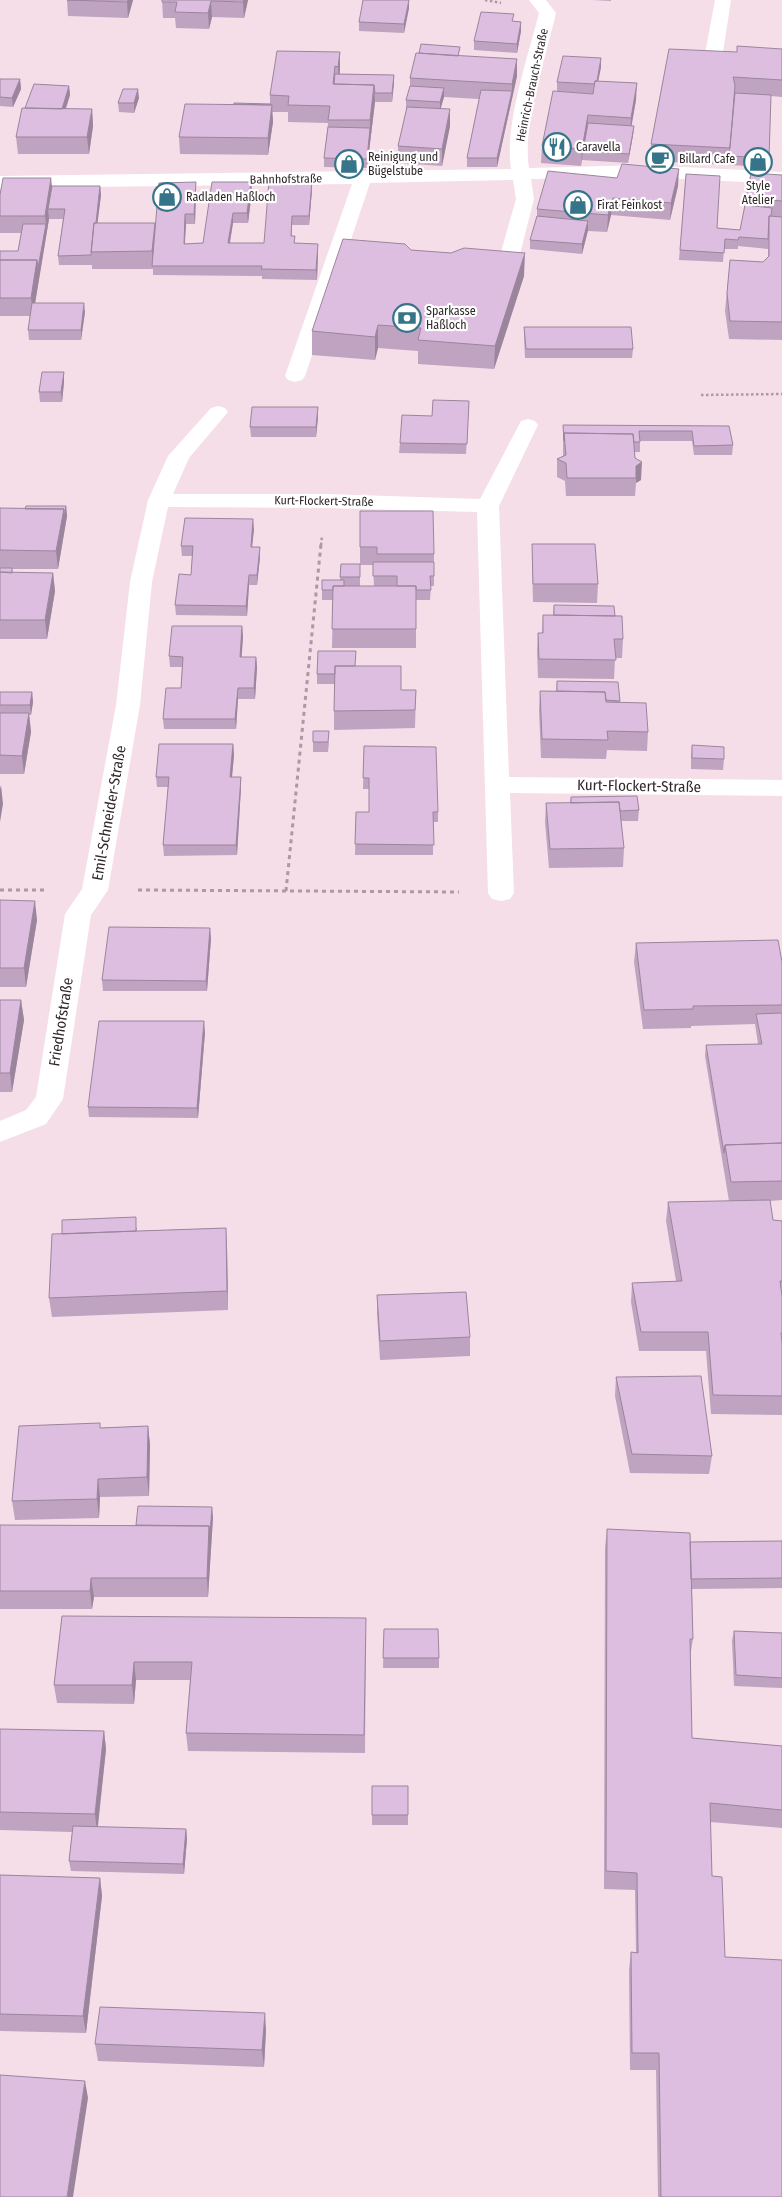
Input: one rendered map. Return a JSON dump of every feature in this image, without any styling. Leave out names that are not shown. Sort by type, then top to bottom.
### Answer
[{"type":"street","name":"Heinrich-Brauch-Straße","points":[[520,174],[518,156],[524,116],[548,13],[536,0]]},
{"type":"street","points":[[713,59],[723,0]]},
{"type":"street","name":"Bahnhofstraße","points":[[0,182],[363,178],[642,171],[734,174],[782,178]]},
{"type":"street","points":[[507,266],[525,199],[520,174]]},
{"type":"street","points":[[295,376],[363,178]]},
{"type":"street","name":"Emil-Schneider-Straße","points":[[95,890],[128,705],[141,582],[159,500],[179,456],[218,412]]},
{"type":"street","points":[[501,893],[488,506],[528,425]]},
{"type":"street","name":"Kurt-Flockert-Straße","points":[[159,500],[326,501],[488,506]]},
{"type":"street","name":"Kurt-Flockert-Straße","points":[[496,785],[782,788]]},
{"type":"street","name":"Friedhofstraße","points":[[0,1132],[36,1117],[49,1099],[78,914],[95,890]]},
{"type":"path","points":[[701,395],[782,394]]},
{"type":"path","points":[[286,891],[326,501]]},
{"type":"path","name":"Emil-Schneider-Straße","points":[[95,890],[501,893]]},
{"type":"building","points":[[67,0],[128,0],[127,2]]},
{"type":"building","points":[[162,0],[244,0],[243,2],[211,1],[208,13],[175,12],[177,2],[162,2]]},
{"type":"building","points":[[363,0],[409,0],[404,24],[359,22]]},
{"type":"building","points":[[481,12],[514,14],[512,21],[521,22],[517,44],[474,41]]},
{"type":"building","points":[[421,44],[460,47],[458,56],[419,53]]},
{"type":"building","points":[[737,46],[782,49],[782,80],[733,77],[735,85],[730,148],[651,144],[669,49],[737,52]]},
{"type":"building","points":[[277,51],[340,52],[338,67],[335,66],[333,84],[374,85],[370,120],[328,120],[330,106],[288,105],[289,96],[270,95]]},
{"type":"building","points":[[416,53],[517,59],[512,84],[410,78]]},
{"type":"building","points":[[563,56],[601,58],[597,81],[594,84],[557,82]]},
{"type":"building","points":[[335,74],[394,75],[392,93],[375,93],[374,85],[334,84]]},
{"type":"building","points":[[0,79],[20,79],[12,98],[0,97]]},
{"type":"building","points":[[595,81],[637,83],[631,118],[588,115],[582,149],[542,146],[553,91],[593,94]]},
{"type":"building","points":[[34,84],[69,86],[62,109],[25,108]]},
{"type":"building","points":[[410,86],[444,88],[440,102],[406,100]]},
{"type":"building","points":[[123,89],[138,89],[134,103],[118,103]]},
{"type":"building","points":[[481,90],[512,91],[497,158],[467,158]]},
{"type":"building","points":[[735,93],[771,95],[769,158],[729,156]]},
{"type":"building","points":[[185,104],[272,105],[268,138],[179,137]]},
{"type":"building","points":[[234,104],[271,104],[271,105]]},
{"type":"building","points":[[407,107],[450,109],[442,149],[398,146]]},
{"type":"building","points":[[22,108],[92,109],[87,137],[16,137]]},
{"type":"building","points":[[588,123],[634,126],[629,154],[583,151]]},
{"type":"building","points":[[328,127],[370,128],[367,159],[324,158]]},
{"type":"building","points":[[622,164],[679,169],[671,203],[613,198],[608,215],[537,209],[548,171],[617,178]]},
{"type":"building","points":[[751,173],[782,175],[782,201],[746,198]]},
{"type":"building","points":[[686,174],[720,176],[717,228],[740,230],[745,205],[772,208],[771,216],[769,216],[768,239],[739,237],[738,240],[725,239],[724,253],[680,250]]},
{"type":"building","points":[[3,178],[51,178],[45,216],[0,216],[0,195]]},
{"type":"building","points":[[269,181],[312,181],[309,216],[292,216],[291,236],[295,236],[294,243],[318,244],[316,270],[261,269],[262,266],[152,266],[159,183],[196,182],[194,214],[185,214],[184,244],[203,243],[212,182],[251,182],[247,213],[233,213],[228,243],[264,243]]},
{"type":"building","points":[[52,186],[100,186],[91,255],[58,256],[65,209],[48,209]]},
{"type":"building","points":[[537,216],[588,221],[582,244],[530,240]]},
{"type":"building","points":[[769,216],[782,217],[782,322],[730,321],[727,293],[730,260],[763,262],[769,256]]},
{"type":"building","points":[[94,223],[155,223],[152,251],[91,252]]},
{"type":"building","points":[[23,224],[46,224],[38,268],[37,260],[0,260],[0,251],[18,251]]},
{"type":"building","points":[[343,239],[405,244],[411,250],[451,253],[464,248],[525,253],[495,346],[418,340],[421,328],[378,325],[375,337],[312,331]]},
{"type":"building","points":[[0,260],[37,260],[31,298],[0,298]]},
{"type":"building","points":[[32,303],[84,303],[81,330],[28,330]]},
{"type":"building","points":[[524,327],[631,327],[633,349],[526,349]]},
{"type":"building","points":[[42,372],[64,372],[61,392],[39,392]]},
{"type":"building","points":[[433,400],[469,401],[467,444],[400,443],[402,415],[432,416]]},
{"type":"building","points":[[252,407],[318,407],[316,427],[250,427]]},
{"type":"building","points":[[563,425],[729,426],[733,445],[694,446],[692,431],[639,431],[640,442],[634,442],[633,434],[564,433],[564,441]]},
{"type":"building","points":[[564,433],[633,434],[635,458],[642,462],[636,466],[636,478],[567,478],[566,463],[557,459],[566,455]]},
{"type":"building","points":[[26,506],[66,506],[64,517],[64,509],[25,509]]},
{"type":"building","points":[[0,508],[64,509],[56,551],[0,550]]},
{"type":"building","points":[[360,511],[433,511],[434,554],[377,554],[377,547],[360,547]]},
{"type":"building","points":[[185,518],[253,519],[251,547],[260,547],[257,575],[249,575],[246,606],[175,605],[179,574],[191,575],[193,546],[181,546]]},
{"type":"building","points":[[532,544],[595,544],[598,584],[533,584]]},
{"type":"building","points":[[373,562],[434,562],[434,576],[430,576],[431,590],[416,590],[416,586],[397,586],[397,576],[373,576]]},
{"type":"building","points":[[341,564],[360,564],[360,577],[340,577]]},
{"type":"building","points":[[0,568],[12,568],[12,573],[0,572]]},
{"type":"building","points":[[0,572],[53,573],[45,620],[0,620]]},
{"type":"building","points":[[322,580],[344,580],[344,586],[333,586],[333,590],[322,590]]},
{"type":"building","points":[[333,586],[416,586],[416,629],[332,629]]},
{"type":"building","points":[[554,605],[614,606],[615,616],[554,615]]},
{"type":"building","points":[[543,615],[622,616],[623,639],[614,639],[616,660],[539,659],[538,633],[543,633]]},
{"type":"building","points":[[172,626],[242,626],[240,657],[256,657],[254,688],[238,688],[235,719],[163,719],[166,688],[181,688],[183,657],[169,656]]},
{"type":"building","points":[[318,651],[356,651],[355,666],[335,666],[335,674],[317,674]]},
{"type":"building","points":[[335,666],[401,666],[401,690],[416,690],[415,710],[334,711]]},
{"type":"building","points":[[557,681],[618,682],[620,701],[606,700],[605,692],[557,691]]},
{"type":"building","points":[[540,691],[605,692],[606,702],[646,703],[648,732],[607,731],[608,740],[542,739]]},
{"type":"building","points":[[0,692],[32,692],[30,705],[0,705]]},
{"type":"building","points":[[0,713],[29,713],[22,756],[0,755]]},
{"type":"building","points":[[313,731],[329,731],[328,742],[313,742]]},
{"type":"building","points":[[159,744],[233,744],[230,777],[241,777],[236,845],[163,845],[169,777],[156,777]]},
{"type":"building","points":[[692,745],[724,747],[724,759],[692,758]]},
{"type":"building","points":[[364,746],[436,747],[438,812],[433,812],[434,845],[355,844],[356,812],[369,812],[369,778],[363,778]]},
{"type":"building","points":[[637,796],[639,810],[620,811],[619,802],[571,803],[571,797]]},
{"type":"building","points":[[619,802],[624,848],[550,849],[546,803]]},
{"type":"building","points":[[0,900],[35,901],[24,968],[0,968]]},
{"type":"building","points":[[109,927],[210,928],[206,981],[102,980]]},
{"type":"building","points":[[778,940],[782,962],[782,1005],[693,1006],[693,1009],[644,1010],[636,943]]},
{"type":"building","points":[[0,1000],[21,1000],[10,1073],[0,1073]]},
{"type":"building","points":[[782,1013],[782,1143],[725,1145],[724,1153],[706,1045],[762,1044],[756,1014]]},
{"type":"building","points":[[99,1021],[204,1021],[197,1108],[88,1107]]},
{"type":"building","points":[[782,1143],[782,1181],[731,1182],[725,1145]]},
{"type":"building","points":[[770,1200],[773,1220],[782,1221],[782,1281],[780,1281],[782,1296],[782,1396],[713,1395],[708,1332],[641,1332],[632,1283],[682,1281],[668,1202]]},
{"type":"building","points":[[136,1217],[136,1231],[62,1234],[62,1220]]},
{"type":"building","points":[[226,1228],[227,1291],[49,1298],[52,1234]]},
{"type":"building","points":[[466,1292],[470,1337],[380,1341],[377,1295]]},
{"type":"building","points":[[701,1376],[712,1456],[632,1454],[616,1377]]},
{"type":"building","points":[[100,1423],[100,1428],[148,1426],[147,1477],[98,1479],[97,1499],[12,1501],[19,1426]]},
{"type":"building","points":[[138,1506],[212,1507],[210,1534],[209,1526],[136,1525]]},
{"type":"building","points":[[0,1525],[209,1526],[207,1578],[91,1578],[90,1591],[0,1591]]},
{"type":"building","points":[[607,1529],[690,1533],[693,1639],[690,1639],[692,1738],[782,1746],[782,1810],[710,1803],[712,1876],[722,1877],[725,1957],[782,1960],[782,2197],[661,2197],[659,2053],[632,2053],[631,1952],[638,1953],[637,1873],[606,1871]]},
{"type":"building","points":[[782,1541],[782,1578],[691,1579],[690,1542]]},
{"type":"building","points":[[62,1616],[366,1618],[364,1735],[186,1733],[192,1662],[134,1662],[132,1685],[54,1685]]},
{"type":"building","points":[[384,1629],[438,1629],[439,1658],[383,1658]]},
{"type":"building","points":[[734,1631],[782,1633],[782,1678],[736,1675]]},
{"type":"building","points":[[0,1729],[104,1731],[95,1814],[0,1812]]},
{"type":"building","points":[[372,1786],[408,1786],[408,1815],[372,1815]]},
{"type":"building","points":[[73,1826],[186,1829],[183,1864],[69,1861]]},
{"type":"building","points":[[0,1875],[100,1878],[83,2016],[0,2014]]},
{"type":"building","points":[[100,2007],[265,2013],[262,2050],[95,2044]]},
{"type":"building","points":[[0,2075],[85,2081],[67,2197],[0,2197]]},
{"type":"place","name":"Caravella","points":[[557,147]]},
{"type":"place","name":"Billard Cafe","points":[[660,159]]},
{"type":"place","name":"Style Atelier","points":[[758,162]]},
{"type":"place","name":"Reinigung und Bügelstube","points":[[349,164]]},
{"type":"place","name":"Radladen Haßloch","points":[[167,197]]},
{"type":"place","name":"Firat Feinkost","points":[[578,205]]},
{"type":"place","name":"Sparkasse Haßloch","points":[[407,318]]}]
